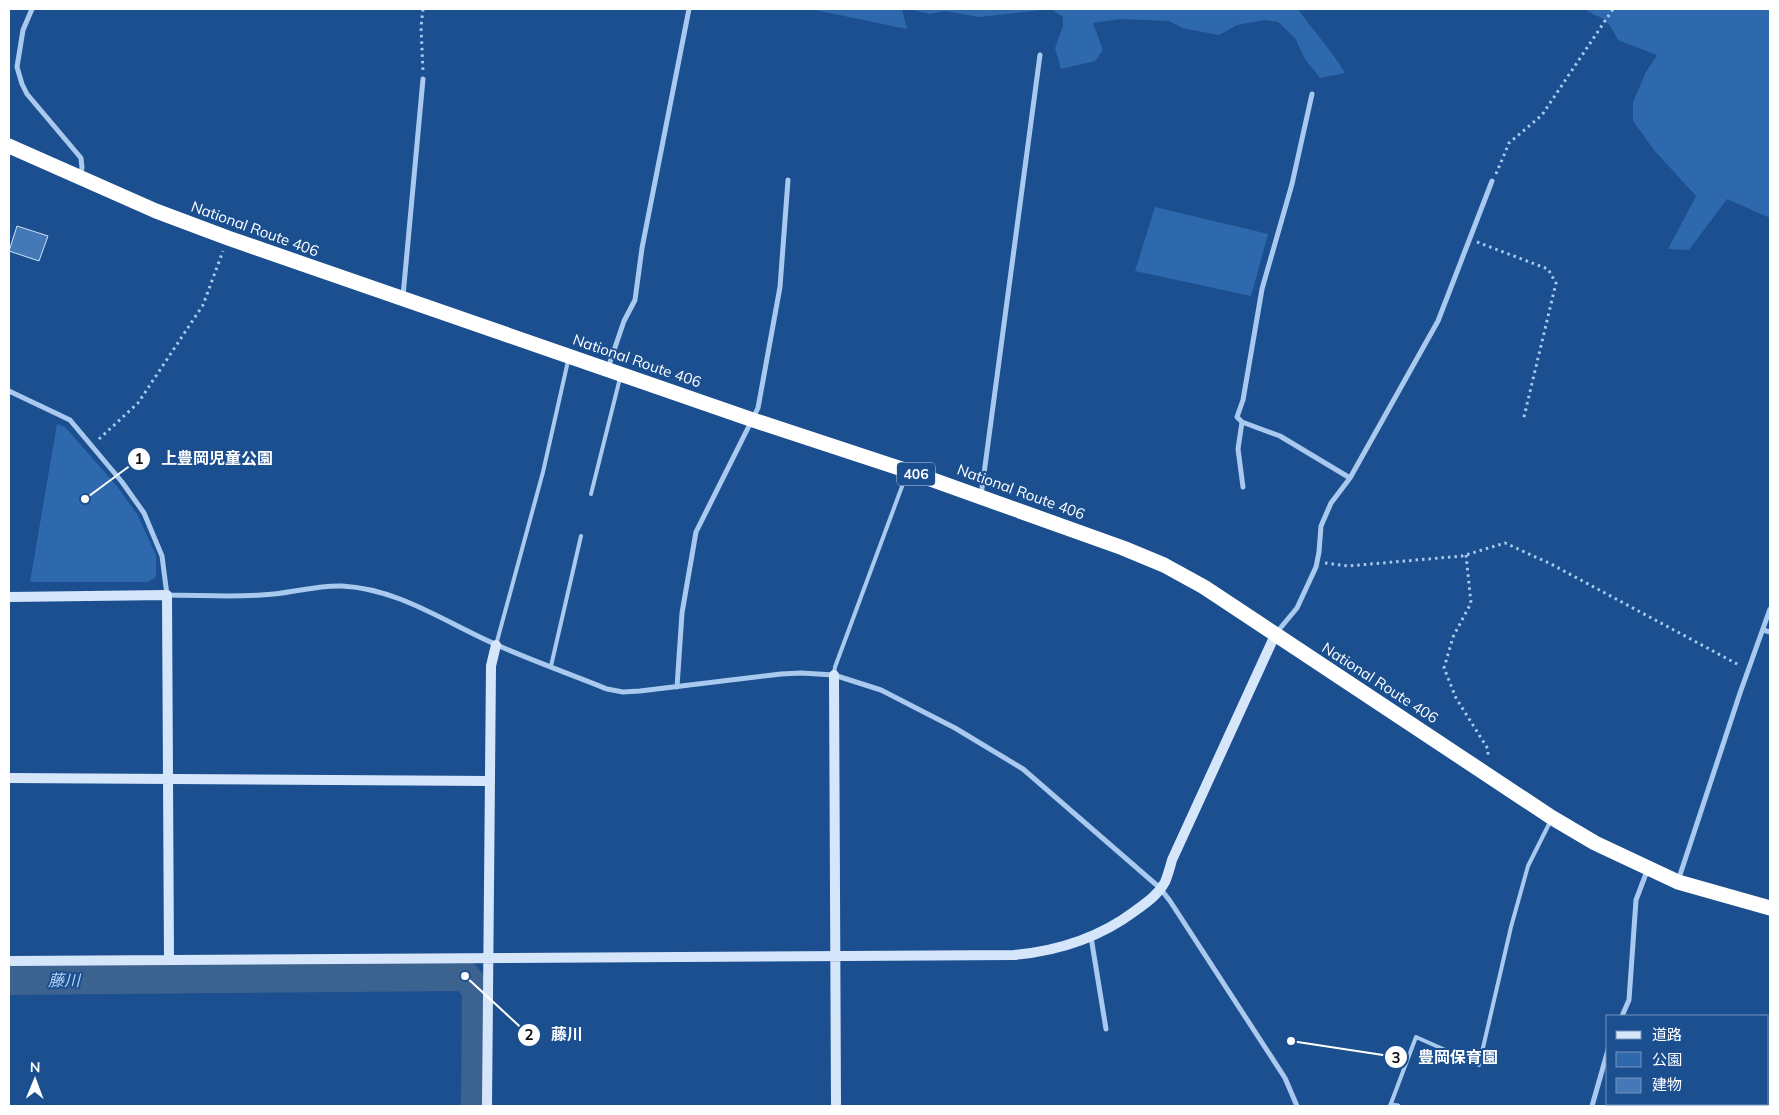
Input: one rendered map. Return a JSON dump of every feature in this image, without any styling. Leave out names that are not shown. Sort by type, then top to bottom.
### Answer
[{"type":"highway","name":"National Route 406","points":[[9,146],[156,212],[228,238],[753,420],[908,471],[1123,548],[1164,566],[1204,587],[1551,817],[1595,843],[1678,882],[1770,908]]},
{"type":"street","points":[[32,9],[23,30],[17,67],[27,94],[81,158],[82,168],[80,177]]},
{"type":"street","points":[[614,371],[624,321],[635,300],[642,248],[688,9]]},
{"type":"street","points":[[980,496],[1040,55]]},
{"type":"street","points":[[403,299],[422,79]]},
{"type":"street","points":[[1312,94],[1292,184],[1262,289],[1243,400],[1238,416],[1242,422],[1280,436],[1350,478]]},
{"type":"street","points":[[677,687],[682,613],[696,532],[758,408],[780,286],[788,180]]},
{"type":"street","points":[[9,962],[1014,955],[1057,949],[1090,937],[1129,916],[1154,897],[1164,883],[1172,860],[1275,634],[1297,608],[1317,561],[1321,526],[1331,502],[1350,478],[1438,321],[1492,181]]},
{"type":"street","points":[[9,391],[70,420],[122,482],[144,513],[162,556],[168,595],[169,960]]},
{"type":"street","points":[[1242,422],[1238,448],[1243,486]]},
{"type":"street","points":[[9,597],[254,596],[342,586],[381,593],[412,602],[496,645],[607,689],[624,692],[781,674],[815,673],[834,676],[881,690],[955,728],[1023,769],[1160,888],[1285,1078],[1297,1106]]},
{"type":"street","points":[[1678,882],[1770,609]]},
{"type":"street","points":[[1762,630],[1770,632]]},
{"type":"street","points":[[487,1106],[491,666],[496,645]]},
{"type":"street","points":[[834,676],[836,1106]]},
{"type":"street","points":[[9,778],[489,781]]},
{"type":"street","points":[[1622,1015],[1629,1000],[1636,900],[1648,869]]},
{"type":"street","points":[[1090,937],[1106,1029]]},
{"type":"street","points":[[1592,1106],[1606,1057]]},
{"type":"street","points":[[1391,1105],[1398,1106]]},
{"type":"lane","points":[[496,645],[543,472],[569,356]]},
{"type":"lane","points":[[591,494],[614,371]]},
{"type":"lane","points":[[834,676],[835,667],[908,471]]},
{"type":"lane","points":[[551,666],[581,536]]},
{"type":"lane","points":[[1391,1105],[1416,1037],[1479,1065],[1511,927],[1528,866],[1551,817]]},
{"type":"path","points":[[422,79],[424,63],[421,27],[423,9]]},
{"type":"path","points":[[1492,181],[1509,143],[1542,115],[1613,9]]},
{"type":"path","points":[[92,445],[138,402],[203,305],[228,238]]},
{"type":"path","points":[[1470,239],[1548,269],[1556,283],[1523,421]]},
{"type":"path","points":[[1317,561],[1348,566],[1466,555],[1505,543],[1551,564],[1748,670]]},
{"type":"path","points":[[1466,555],[1471,603],[1453,637],[1444,668],[1456,698],[1488,749],[1487,774]]},
{"type":"green space","points":[[810,9],[902,9],[907,29]]},
{"type":"green space","points":[[909,9],[1051,9],[979,17],[945,11],[930,14]]},
{"type":"green space","points":[[1051,9],[1298,9],[1345,73],[1320,78],[1305,59],[1295,38],[1278,22],[1265,20],[1237,25],[1219,35],[1182,28],[1169,21],[1121,19],[1093,23],[1103,50],[1095,61],[1061,69],[1055,48],[1063,26],[1063,17]]},
{"type":"green space","points":[[1585,9],[1770,9],[1770,218],[1727,199],[1689,250],[1668,249],[1696,196],[1654,150],[1633,121],[1633,102],[1646,72],[1657,55],[1618,40],[1606,21]]},
{"type":"green space","points":[[1155,207],[1268,234],[1251,296],[1135,271]]},
{"type":"green space","points":[[57,424],[65,427],[116,485],[137,514],[156,555],[156,577],[148,582],[30,582]]},
{"type":"building","points":[[17,226],[48,236],[39,261],[9,251]]},
{"type":"waterway","name":"藤川","points":[[9,980],[465,976],[477,990],[476,1106]]},
{"type":"place","name":"上豊岡児童公園","points":[[85,499]]},
{"type":"place","name":"藤川","points":[[465,976]]},
{"type":"place","name":"豊岡保育園","points":[[1291,1041]]}]
